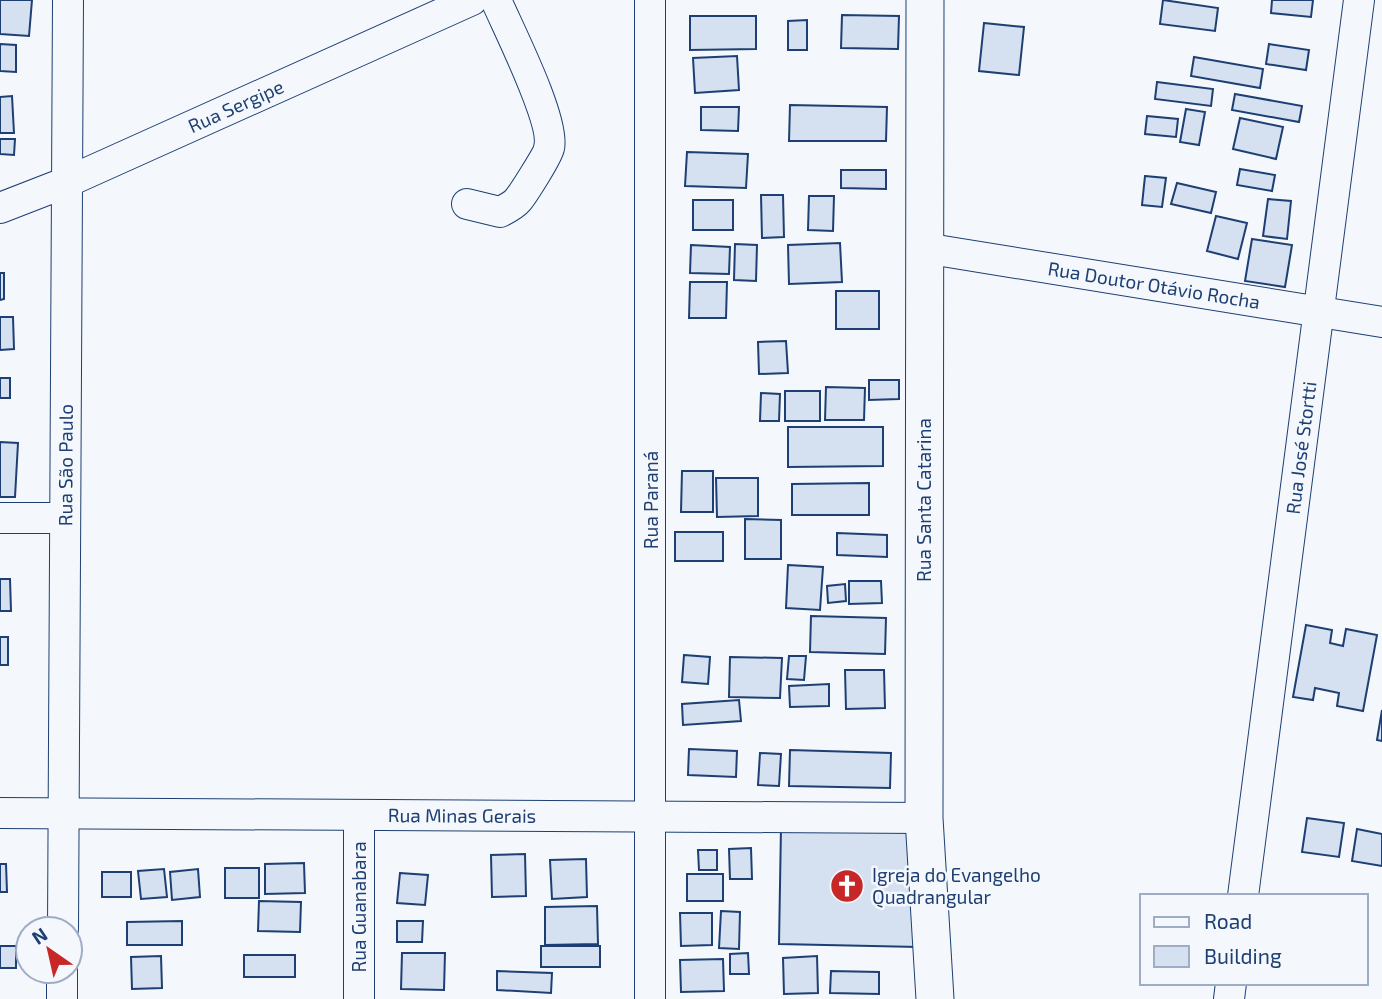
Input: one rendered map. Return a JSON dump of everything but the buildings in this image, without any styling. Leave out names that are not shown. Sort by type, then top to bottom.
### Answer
[{"type":"main road","name":"Rua Santa Catarina","points":[[925,0],[924,818],[935,999]]},
{"type":"street","name":"Rua São Paulo","points":[[63,915],[68,0]]},
{"type":"street","name":"Rua Sergipe","points":[[0,208],[67,182],[472,0]]},
{"type":"street","points":[[467,204],[500,212],[518,201],[550,148],[548,127],[526,64],[496,0]]},
{"type":"street","name":"Rua Paraná","points":[[650,0],[650,999]]},
{"type":"street","name":"Rua José Stortti","points":[[1243,894],[1359,0]]},
{"type":"street","name":"Rua Doutor Otávio Rocha","points":[[924,248],[1382,322]]},
{"type":"street","points":[[0,518],[65,518]]},
{"type":"street","name":"Rua Minas Gerais","points":[[0,813],[924,818]]},
{"type":"street","name":"Rua Guanabara","points":[[359,815],[359,999]]},
{"type":"place","name":"Igreja do Evangelho Quadrangular","points":[[847,886]]}]
